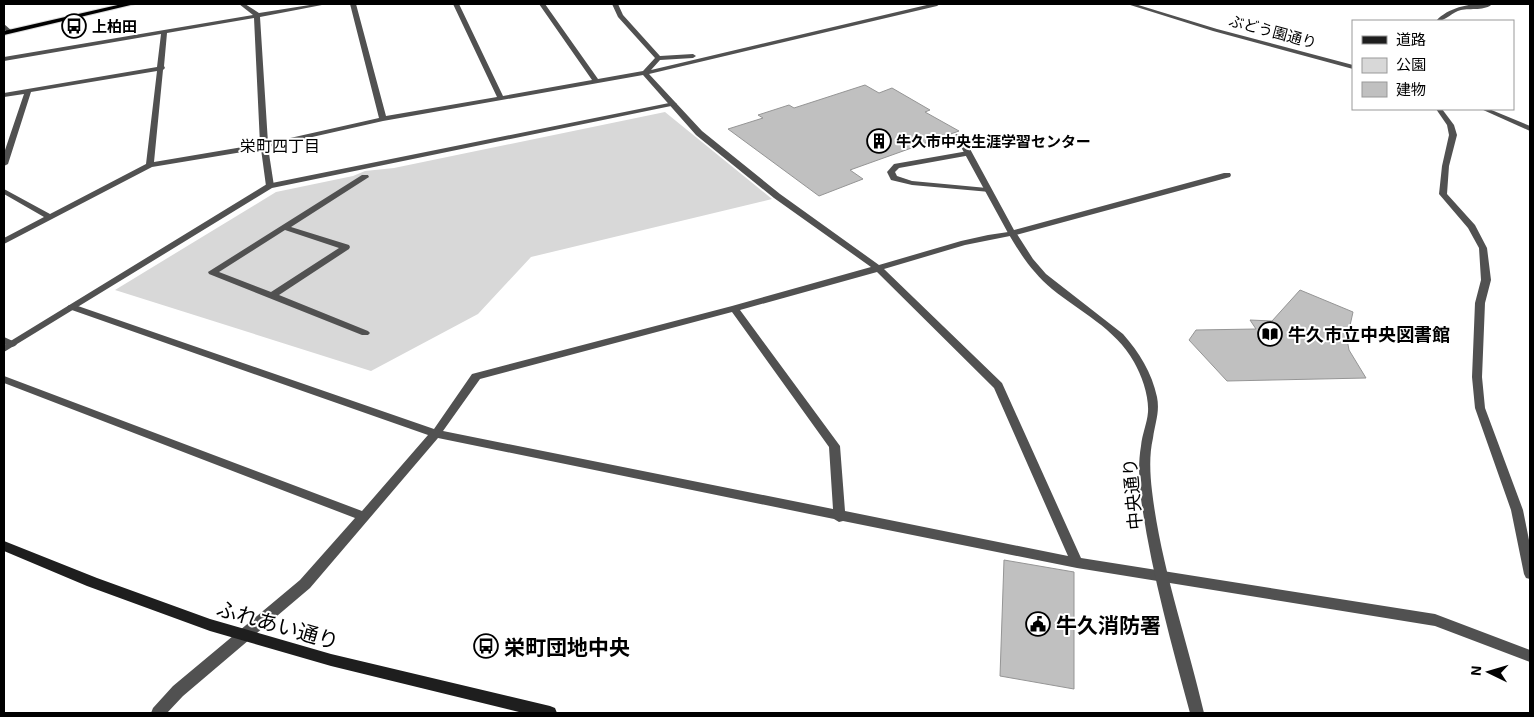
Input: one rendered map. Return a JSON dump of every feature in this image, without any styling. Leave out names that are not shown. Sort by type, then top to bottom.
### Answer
[{"type":"highway","points":[[6,30],[131,4]]},
{"type":"main road","name":"ふれあい通り","points":[[4,546],[101,585],[210,625],[331,660],[550,713]]},
{"type":"street","points":[[242,4],[257,15]]},
{"type":"street","points":[[4,60],[324,4]]},
{"type":"street","points":[[353,4],[383,119]]},
{"type":"street","points":[[456,4],[500,97]]},
{"type":"street","points":[[542,4],[596,81]]},
{"type":"street","points":[[615,4],[620,16],[658,58]]},
{"type":"street","points":[[4,241],[150,165],[264,146],[383,119],[500,97],[645,73],[937,4]]},
{"type":"street","name":"ぶどう園通り","points":[[1130,4],[1215,30],[1352,67]]},
{"type":"street","points":[[1440,20],[1444,15],[1460,7],[1488,6],[1489,4]]},
{"type":"street","points":[[257,15],[264,146],[270,186]]},
{"type":"street","points":[[150,165],[162,68],[164,32]]},
{"type":"street","points":[[645,73],[658,58],[719,54]]},
{"type":"street","points":[[4,95],[162,68]]},
{"type":"street","points":[[645,73],[706,139],[777,196],[879,269],[998,386],[1077,563]]},
{"type":"street","points":[[4,164],[8,140],[28,91]]},
{"type":"street","points":[[6,344],[72,307],[270,186],[674,104]]},
{"type":"street","points":[[1440,110],[1452,125],[1454,140],[1446,160],[1443,194],[1472,227],[1483,248],[1486,280],[1480,303],[1478,377],[1480,408],[1517,510],[1530,574]]},
{"type":"street","points":[[1486,110],[1530,129]]},
{"type":"street","name":"中央通り","points":[[959,136],[987,190],[1028,259],[1043,276],[1064,294],[1099,317],[1119,336],[1138,359],[1149,384],[1153,410],[1144,466],[1146,497],[1161,576],[1197,713]]},
{"type":"street","points":[[968,153],[898,166],[891,172],[894,178],[912,183],[987,190]]},
{"type":"street","points":[[158,713],[178,691],[246,636],[305,584],[436,434],[476,376],[734,309],[879,269],[976,239],[1012,234],[1228,174]]},
{"type":"street","points":[[365,177],[212,272],[365,333]]},
{"type":"street","points":[[4,191],[50,217]]},
{"type":"street","points":[[272,296],[346,247],[284,227]]},
{"type":"street","points":[[72,307],[436,434],[840,517],[1077,563],[1435,620],[1530,656]]},
{"type":"street","points":[[734,309],[834,446],[840,517]]},
{"type":"street","points":[[4,379],[363,516]]},
{"type":"green space","points":[[665,112],[772,199],[531,257],[478,314],[371,371],[115,290],[276,192],[353,176],[365,171],[394,168]]},
{"type":"building","name":"牛久市中央生涯学習センター","points":[[865,85],[879,93],[892,88],[930,110],[925,112],[959,131],[850,170],[863,179],[819,196],[728,129],[763,118],[758,115],[789,105],[794,108]]},
{"type":"building","name":"牛久市立中央図書館","points":[[1300,290],[1353,312],[1347,339],[1349,350],[1366,378],[1227,381],[1189,340],[1196,330],[1256,329],[1250,320],[1272,321]]},
{"type":"building","name":"牛久消防署","points":[[1004,560],[1074,572],[1074,689],[1000,676]]},
{"type":"place","name":"上柏田","points":[[74,26]]},
{"type":"place","name":"牛久市中央生涯学習センター","points":[[879,141]]},
{"type":"place","name":"牛久市立中央図書館","points":[[1270,334]]},
{"type":"place","name":"牛久消防署","points":[[1038,624]]},
{"type":"place","name":"栄町団地中央","points":[[486,646]]},
{"type":"district","name":"栄町四丁目","points":[[280,145]]}]
